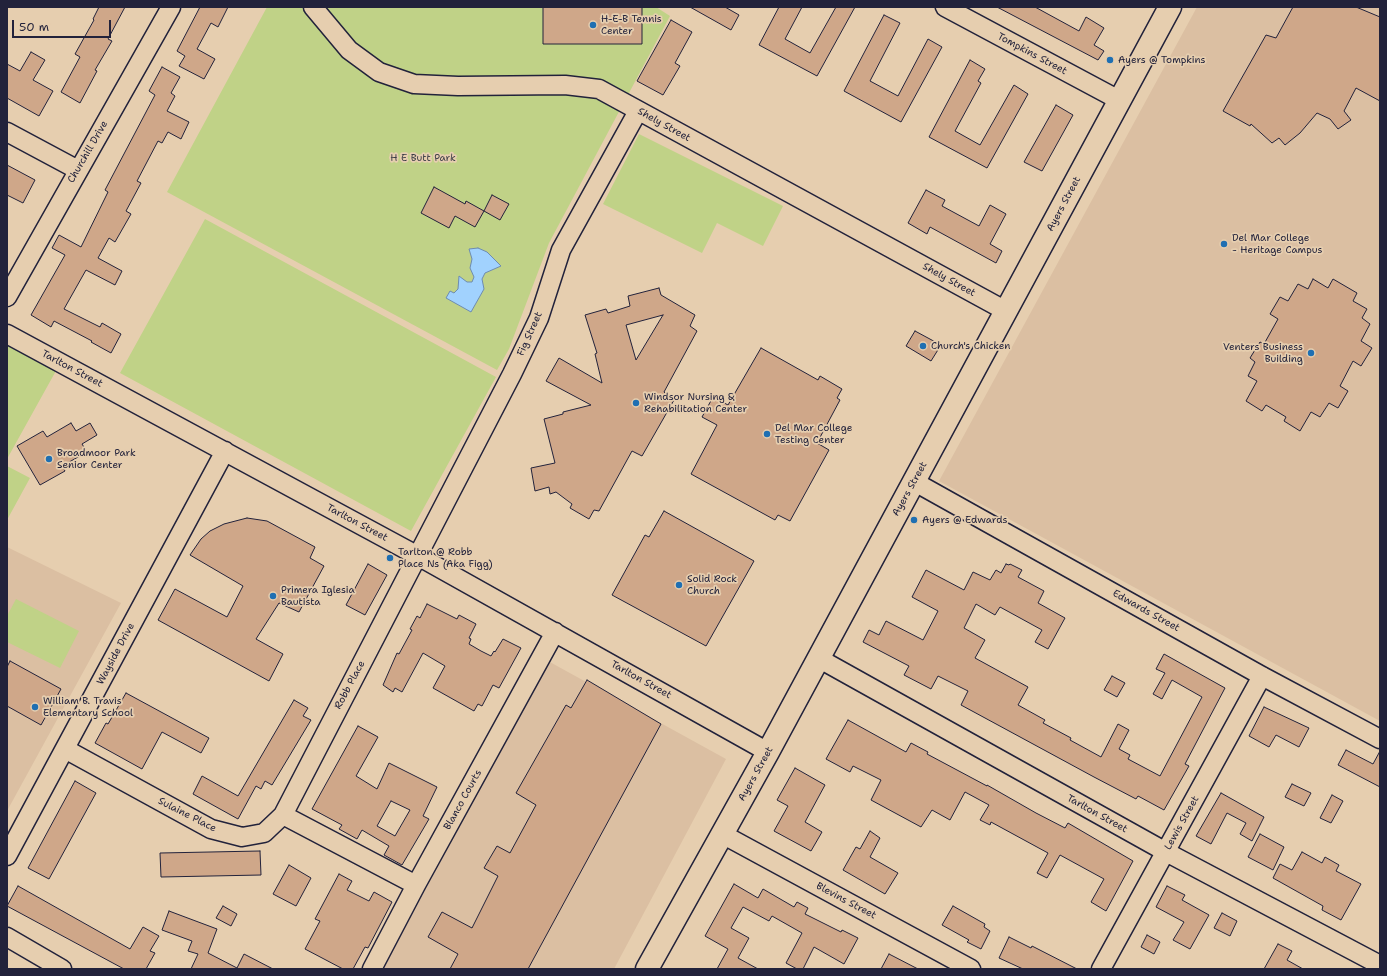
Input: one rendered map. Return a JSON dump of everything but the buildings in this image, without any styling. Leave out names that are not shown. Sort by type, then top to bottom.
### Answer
[{"type":"main road","name":"Ayers Street","points":[[647,969],[768,752],[1170,7]]},
{"type":"street","name":"Churchill Drive","points":[[7,297],[171,7]]},
{"type":"street","name":"Shely Street","points":[[313,7],[349,50],[379,72],[407,82],[414,84],[458,86],[565,85],[599,89],[1006,311]]},
{"type":"street","name":"Tompkins Street","points":[[945,7],[1119,100]]},
{"type":"street","name":"Fig Street","points":[[418,556],[539,318],[561,250],[638,111]]},
{"type":"street","points":[[7,132],[78,170]]},
{"type":"street","name":"Tarlton Street","points":[[7,334],[418,556],[768,752]]},
{"type":"street","name":"Wayside Drive","points":[[7,856],[225,451]]},
{"type":"street","name":"Edwards Street","points":[[914,481],[1262,676],[1380,739]]},
{"type":"street","name":"Robb Place","points":[[283,815],[418,556]]},
{"type":"street","name":"Blanco Courts","points":[[372,969],[416,885],[555,632]]},
{"type":"street","name":"Tarlton Street","points":[[818,658],[1166,852],[1380,965]]},
{"type":"street","name":"Lewis Street","points":[[1101,969],[1262,676]]},
{"type":"street","name":"Sulaine Place","points":[[65,749],[211,829],[242,837],[264,833],[283,815]]},
{"type":"street","points":[[283,815],[416,885]]},
{"type":"street","name":"Blevins Street","points":[[722,834],[971,969]]},
{"type":"street","points":[[7,937],[62,969]]},
{"type":"shaded area","name":"Del Mar College - Heritage Campus","points":[[1197,7],[1380,7],[1380,721],[939,481]]},
{"type":"shaded area","name":"William B. Travis Elementary School","points":[[7,547],[121,603],[7,811]]},
{"type":"shaded area","points":[[548,661],[726,759],[614,969],[383,969]]},
{"type":"green space","name":"H E Butt Park","points":[[267,7],[656,7],[670,16],[549,243],[509,349],[497,370],[167,192]]},
{"type":"green space","points":[[639,134],[783,206],[763,246],[717,223],[702,253],[603,204]]},
{"type":"green space","points":[[205,219],[496,377],[411,531],[120,373]]},
{"type":"green space","points":[[7,344],[57,369],[7,459]]},
{"type":"green space","points":[[7,466],[30,478],[7,520]]},
{"type":"green space","points":[[16,599],[79,631],[60,668],[7,642],[7,616]]},
{"type":"water","points":[[478,248],[487,252],[501,266],[485,273],[482,279],[484,289],[471,312],[446,298],[450,291],[454,293],[458,289],[459,276],[467,282],[472,282],[474,277],[470,268],[472,259],[469,249]]},
{"type":"place","name":"H-E-B Tennis Center","points":[[593,25]]},
{"type":"place","name":"Ayers @ Tompkins","points":[[1110,60]]},
{"type":"place","name":"Del Mar College - Heritage Campus","points":[[1224,244]]},
{"type":"place","name":"Church's Chicken","points":[[923,346]]},
{"type":"place","name":"Venters Business Building","points":[[1311,353]]},
{"type":"place","name":"Windsor Nursing & Rehabilitation Center","points":[[636,403]]},
{"type":"place","name":"Del Mar College Testing Center","points":[[767,434]]},
{"type":"place","name":"Broadmoor Park Senior Center","points":[[49,459]]},
{"type":"place","name":"Ayers @ Edwards","points":[[914,520]]},
{"type":"place","name":"Tarlton @ Robb Place Ns (Aka Figg)","points":[[390,558]]},
{"type":"place","name":"Solid Rock Church","points":[[679,585]]},
{"type":"place","name":"Primera Iglesia Bautista","points":[[273,596]]},
{"type":"place","name":"William B. Travis Elementary School","points":[[35,707]]}]
